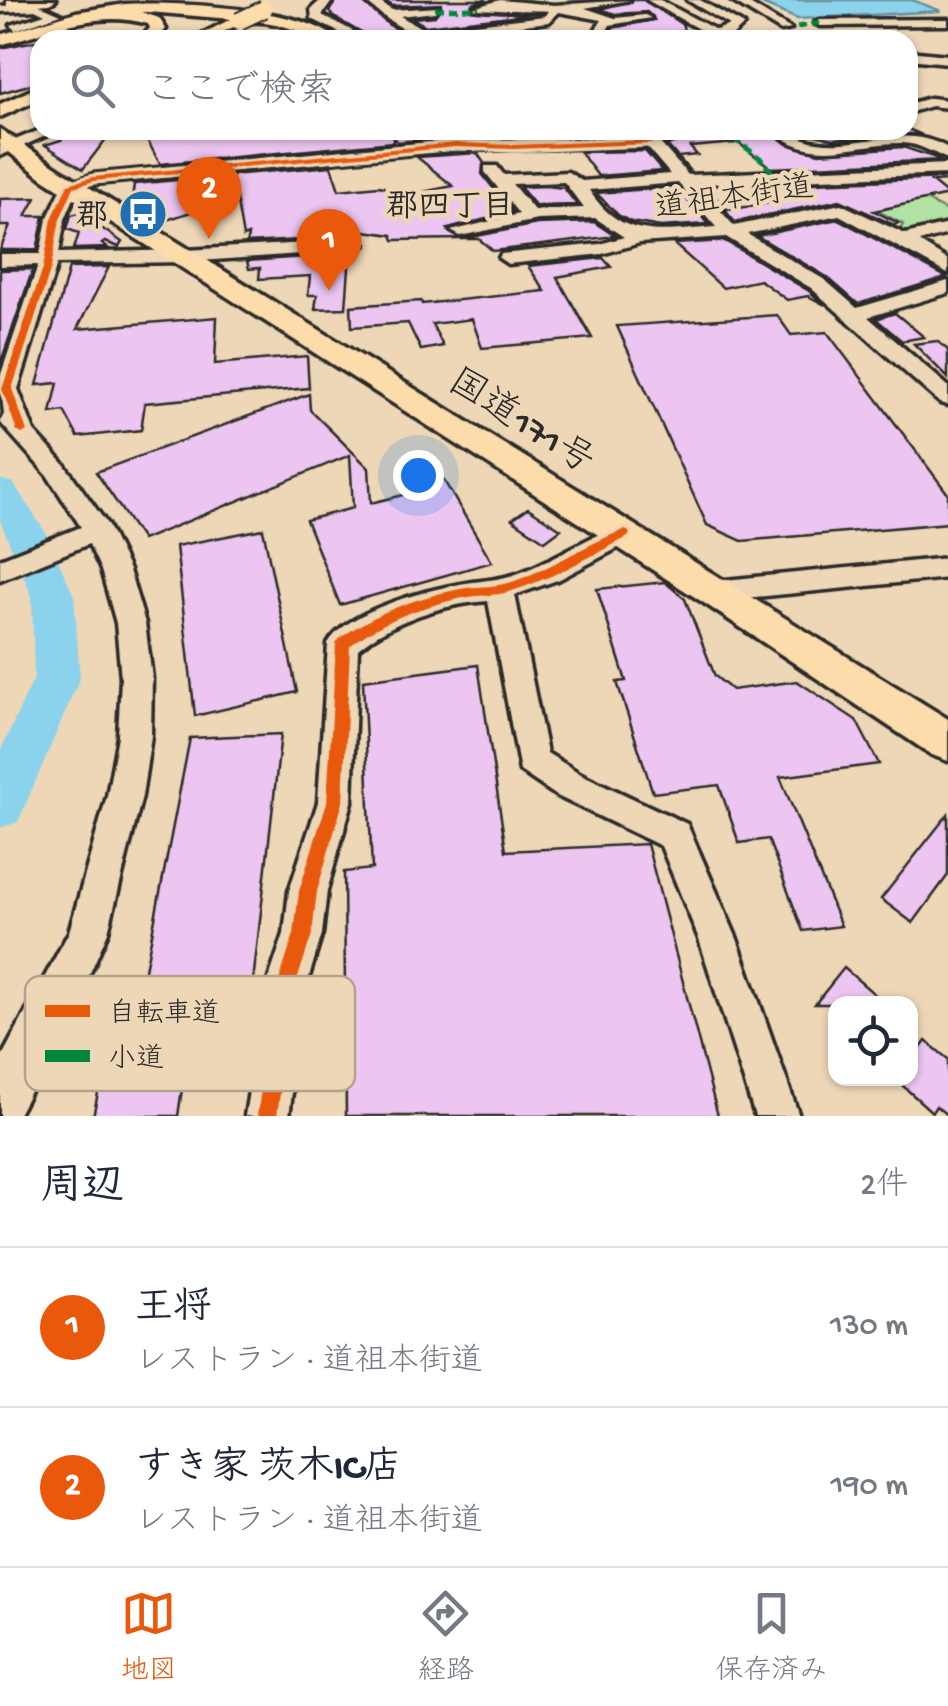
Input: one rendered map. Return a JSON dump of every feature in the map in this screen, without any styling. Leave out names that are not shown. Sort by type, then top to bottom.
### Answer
[{"type":"highway","points":[[3,6],[32,0]]},
{"type":"highway","points":[[3,6],[49,0]]},
{"type":"highway","points":[[139,0],[278,18],[326,30]]},
{"type":"highway","points":[[35,30],[102,10],[178,7],[290,24],[305,30]]},
{"type":"highway","points":[[202,30],[259,10]]},
{"type":"highway","points":[[218,30],[259,10]]},
{"type":"highway","points":[[236,30],[259,10]]},
{"type":"highway","points":[[52,25],[101,16],[136,16],[158,24],[157,30]]},
{"type":"highway","points":[[0,40],[30,31]]},
{"type":"highway","points":[[3,134],[30,110]]},
{"type":"highway","name":"国道171号","points":[[3,134],[60,180],[716,591],[948,742]]},
{"type":"street","points":[[328,0],[317,9],[316,18],[352,30]]},
{"type":"street","points":[[451,30],[549,18],[556,8],[578,2],[626,0]]},
{"type":"street","points":[[652,0],[706,30]]},
{"type":"street","points":[[692,0],[738,24],[762,24]]},
{"type":"street","points":[[735,0],[788,30]]},
{"type":"street","points":[[614,1],[645,18]]},
{"type":"street","points":[[479,8],[508,2],[598,13],[630,30]]},
{"type":"street","points":[[366,5],[416,30]]},
{"type":"street","points":[[3,6],[38,6],[54,14],[14,28]]},
{"type":"street","points":[[385,12],[435,9]]},
{"type":"street","points":[[601,30],[606,22],[677,14]]},
{"type":"street","points":[[820,23],[948,22]]},
{"type":"street","points":[[731,30],[738,24]]},
{"type":"street","points":[[0,30],[52,25]]},
{"type":"street","points":[[406,30],[412,29]]},
{"type":"street","points":[[918,56],[948,59]]},
{"type":"street","points":[[918,105],[948,104]]},
{"type":"street","points":[[918,130],[932,128]]},
{"type":"street","points":[[3,134],[30,132]]},
{"type":"street","points":[[68,976],[81,952],[116,835],[128,774],[134,719],[134,634],[120,576],[90,534],[72,489],[11,420],[7,389],[48,260],[60,180],[428,140]]},
{"type":"street","points":[[453,140],[513,147],[589,140]]},
{"type":"street","points":[[510,140],[513,147]]},
{"type":"street","points":[[659,140],[683,179],[730,232],[807,276],[948,398]]},
{"type":"street","points":[[799,140],[818,147],[857,140]]},
{"type":"street","points":[[911,140],[932,144],[948,154]]},
{"type":"street","points":[[760,148],[803,142]]},
{"type":"street","points":[[471,145],[532,216]]},
{"type":"street","points":[[578,186],[948,168]]},
{"type":"street","points":[[891,170],[907,184],[941,184],[948,188]]},
{"type":"street","points":[[857,172],[890,192]]},
{"type":"street","points":[[500,180],[561,176],[578,186],[595,212],[638,238]]},
{"type":"street","points":[[779,176],[841,208],[863,202]]},
{"type":"street","name":"道祖本街道","points":[[508,258],[602,249],[638,238],[730,232],[841,208],[948,268]]},
{"type":"street","points":[[460,231],[532,216],[595,212]]},
{"type":"street","points":[[904,240],[948,229]]},
{"type":"street","points":[[0,260],[186,256],[356,246]]},
{"type":"street","points":[[853,315],[938,289],[948,306]]},
{"type":"street","points":[[0,570],[90,534]]},
{"type":"street","points":[[290,976],[303,934],[308,891],[335,802],[343,644],[357,631],[384,620],[465,593],[500,590],[553,572],[624,534]]},
{"type":"street","points":[[716,591],[948,568]]},
{"type":"street","points":[[500,590],[532,760],[569,785],[674,835],[718,939],[777,1116]]},
{"type":"street","points":[[0,1103],[25,1056]]},
{"type":"street","points":[[267,1116],[271,1091]]},
{"type":"green space","points":[[924,199],[948,212],[948,225],[904,236],[899,233],[903,224],[878,211]]},
{"type":"water","points":[[753,0],[912,0],[941,11],[797,19]]},
{"type":"building","points":[[337,0],[360,0],[400,30],[356,30],[329,11]]},
{"type":"building","points":[[383,0],[487,0],[472,4],[470,10],[528,14],[426,26],[412,18],[435,16],[441,4],[393,6]]},
{"type":"building","points":[[644,0],[683,25],[684,30],[611,30],[654,20],[647,12],[615,14],[600,9]]},
{"type":"building","points":[[30,42],[30,85],[0,93],[0,48]]},
{"type":"building","points":[[61,140],[105,140],[83,169],[45,145]]},
{"type":"building","points":[[147,140],[393,140],[393,142],[160,164]]},
{"type":"building","points":[[682,140],[735,140],[690,147],[697,155],[678,157],[690,171],[667,145]]},
{"type":"building","points":[[735,140],[782,140],[819,153],[903,147],[942,160],[771,168]]},
{"type":"building","points":[[645,151],[662,171],[598,176],[580,152]]},
{"type":"building","points":[[477,153],[484,163],[482,174],[512,212],[448,229],[460,239],[394,240],[392,235],[351,229],[351,237],[247,243],[236,197],[167,220],[132,200],[134,184],[331,166],[339,190],[379,186],[393,189],[397,197],[453,186],[417,157]]},
{"type":"building","points":[[946,178],[948,181],[932,182],[948,195],[874,211],[898,223],[894,225],[840,200],[735,222],[705,187],[728,210],[797,198],[785,184]]},
{"type":"building","points":[[520,187],[564,188],[577,205],[536,206]]},
{"type":"building","points":[[676,187],[708,224],[661,227],[631,222],[596,193]]},
{"type":"building","points":[[36,198],[26,216],[44,216],[37,250],[0,250],[10,226],[0,226],[0,199]]},
{"type":"building","points":[[79,213],[122,242],[119,247],[105,242],[102,244],[108,248],[74,249],[79,233],[67,229],[71,215]]},
{"type":"building","points":[[838,219],[947,277],[858,304],[827,277],[757,236]]},
{"type":"building","points":[[594,222],[615,236],[493,251],[479,239],[462,239],[537,224]]},
{"type":"building","points":[[725,241],[809,291],[825,305],[808,296],[787,300],[760,280],[723,288],[674,244]]},
{"type":"building","points":[[350,254],[346,308],[315,309],[317,295],[308,295],[310,276],[259,279],[260,268],[249,269],[247,261]]},
{"type":"building","points":[[603,258],[611,267],[557,277],[592,338],[482,348],[472,319],[432,324],[443,346],[421,350],[408,323],[352,327],[351,306],[421,301],[422,304],[545,291],[528,266]]},
{"type":"building","points":[[109,267],[77,329],[217,317],[215,364],[307,356],[309,388],[145,403],[141,430],[78,437],[64,411],[51,413],[58,383],[37,385],[69,268]]},
{"type":"building","points":[[33,269],[0,365],[0,270]]},
{"type":"building","points":[[895,313],[924,337],[902,341],[876,319]]},
{"type":"building","points":[[777,315],[791,335],[827,332],[948,494],[948,523],[742,541],[707,525],[617,326]]},
{"type":"building","points":[[937,341],[948,350],[948,378],[914,344]]},
{"type":"building","points":[[309,394],[310,410],[369,468],[371,503],[423,490],[416,470],[436,467],[492,562],[340,605],[306,520],[353,508],[350,455],[142,540],[96,472]]},
{"type":"building","points":[[528,508],[561,529],[545,541],[512,519]]},
{"type":"building","points":[[263,529],[297,692],[195,716],[176,546]]},
{"type":"building","points":[[665,582],[685,599],[715,676],[732,690],[797,681],[856,720],[879,764],[780,777],[841,926],[803,931],[768,839],[739,843],[719,785],[653,793],[617,682],[626,681],[597,589]]},
{"type":"building","points":[[478,665],[506,851],[647,844],[718,1116],[346,1116],[346,1091],[355,1091],[355,976],[345,976],[344,872],[372,869],[363,680]]},
{"type":"building","points":[[281,734],[254,976],[144,976],[190,738]]},
{"type":"building","points":[[948,814],[948,875],[913,923],[881,899]]},
{"type":"building","points":[[844,968],[877,996],[828,996],[828,1004],[815,1004]]},
{"type":"building","points":[[926,1041],[948,1059],[948,1116],[936,1106],[932,1112],[903,1086],[918,1086],[918,1052]]},
{"type":"building","points":[[98,1091],[182,1091],[178,1116],[93,1116]]},
{"type":"waterway","points":[[0,491],[27,533],[53,596],[57,678],[0,806]]},
{"type":"marked path","points":[[435,9],[479,8]]},
{"type":"marked path","points":[[797,27],[820,23]]},
{"type":"marked path","points":[[736,140],[760,158],[775,176]]},
{"type":"cycle path","points":[[22,431],[7,389],[47,268],[56,219],[71,186],[93,179],[456,145],[513,147],[654,140]]},
{"type":"cycle path","points":[[290,976],[303,934],[308,891],[335,802],[343,644],[400,612],[465,593],[519,584],[624,534]]},
{"type":"cycle path","points":[[267,1116],[271,1091]]},
{"type":"place","name":"郡","points":[[143,214]]},
{"type":"place","name":"すき家 茨木IC店","points":[[209,239]]},
{"type":"place","name":"王将","points":[[329,291]]},
{"type":"district","name":"郡四丁目","points":[[450,204]]}]
